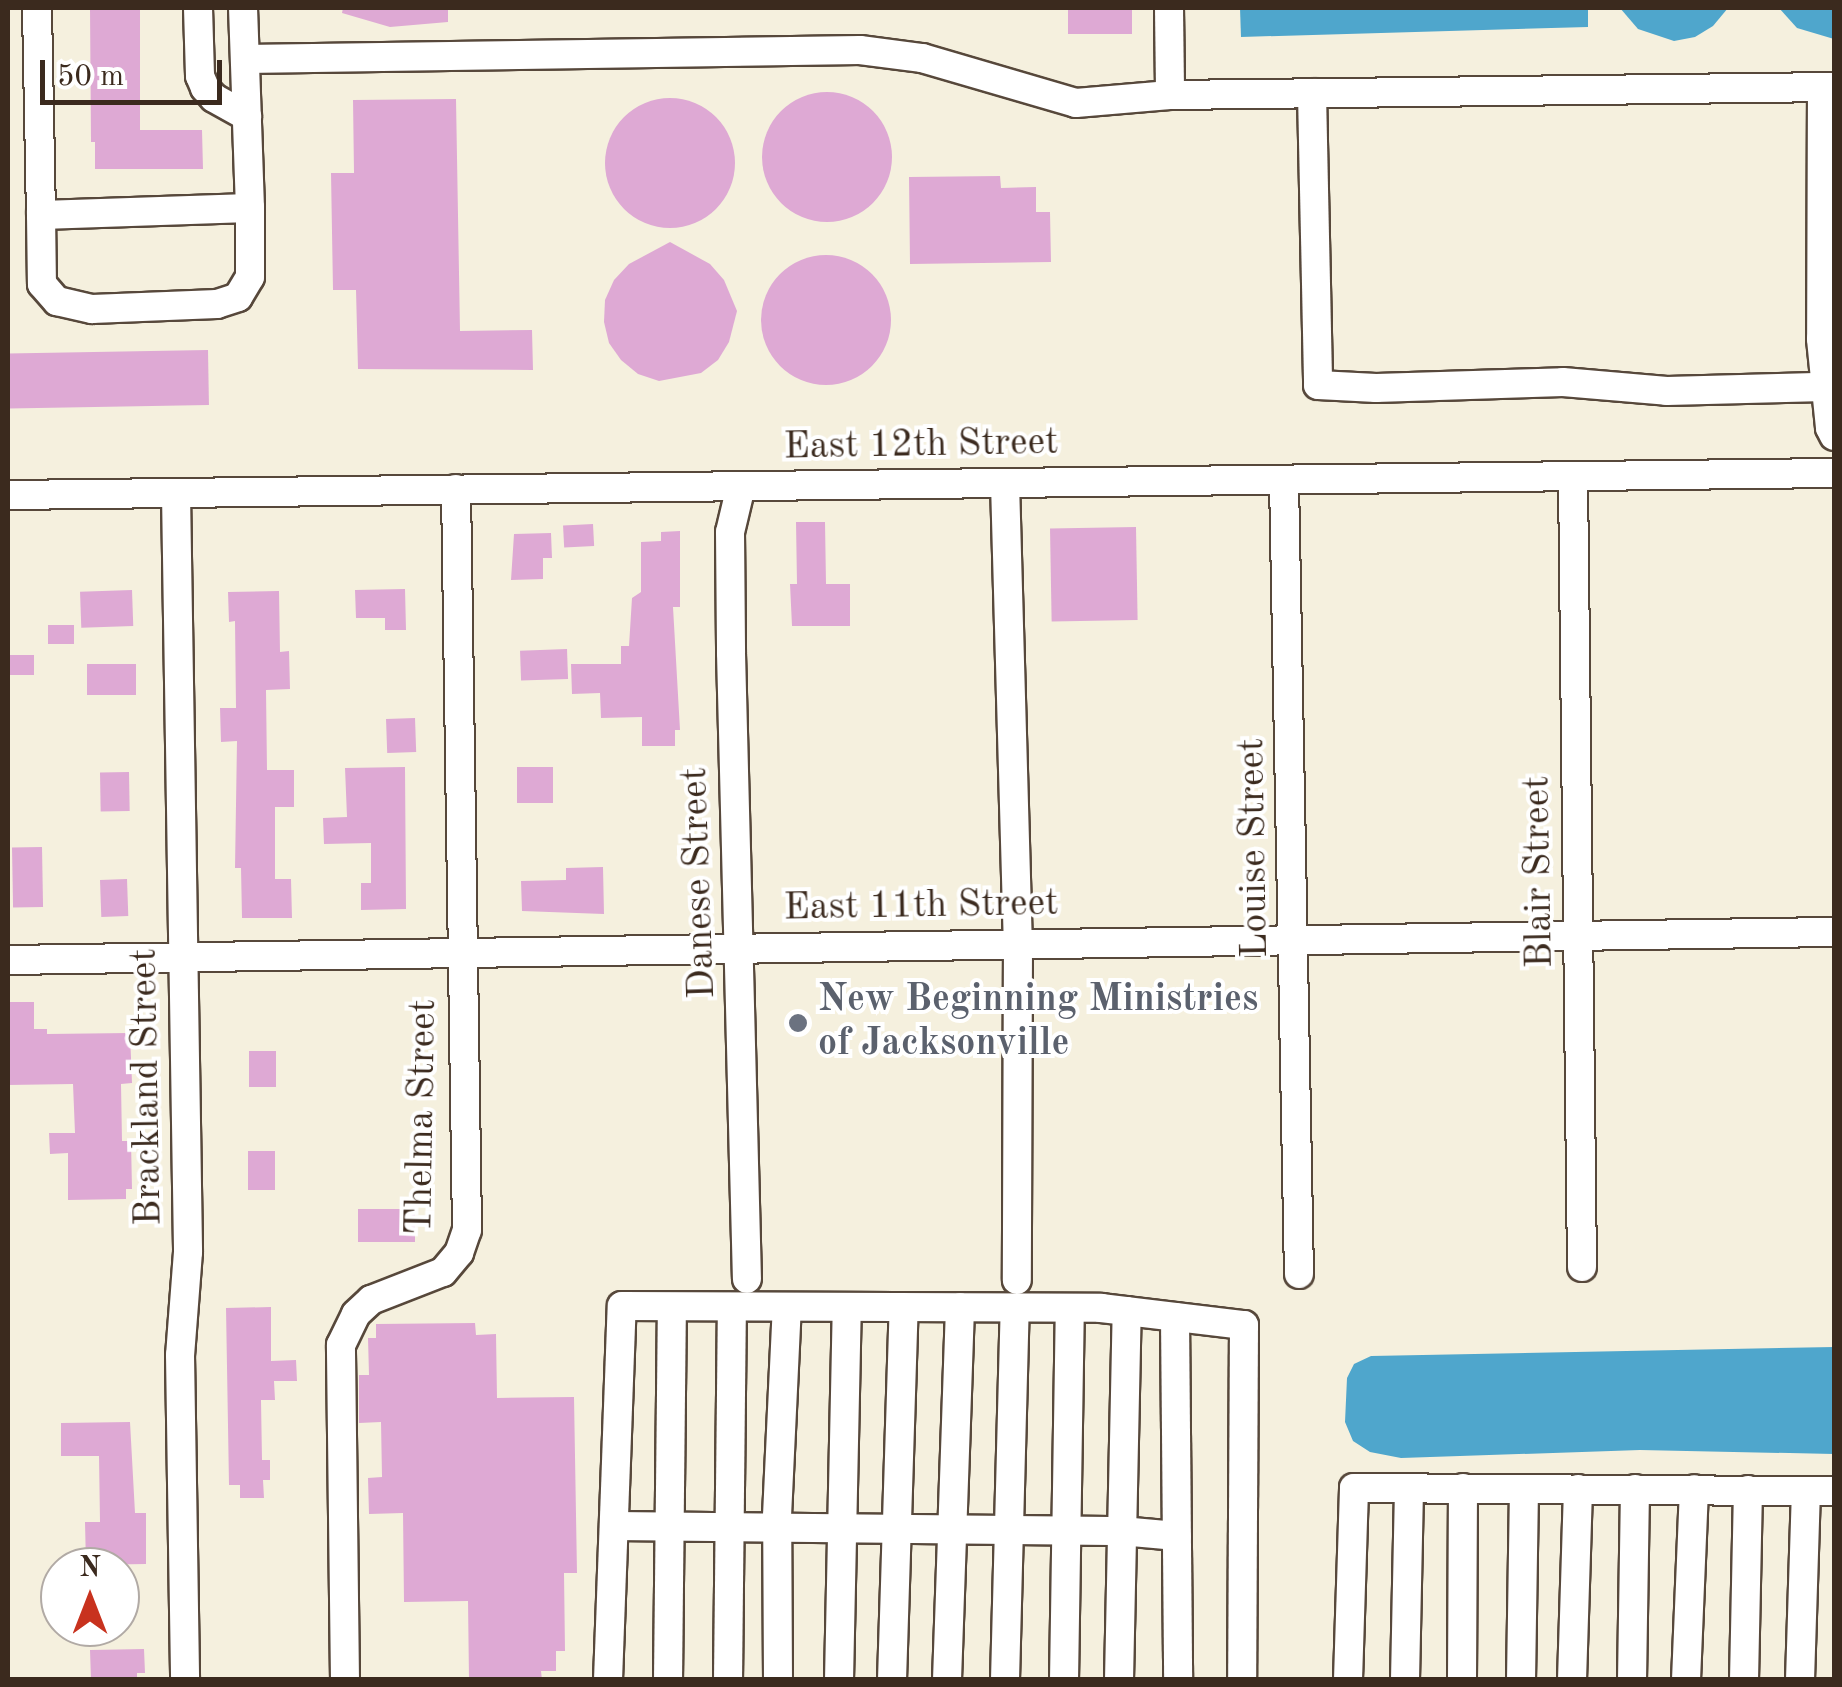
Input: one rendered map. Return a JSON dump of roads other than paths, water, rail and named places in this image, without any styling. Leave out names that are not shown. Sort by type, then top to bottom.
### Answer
[{"type":"street","points":[[37,8],[42,284],[57,301],[92,309],[217,304],[238,297],[250,278],[243,8]]},
{"type":"street","points":[[198,8],[200,76],[205,88],[214,98],[247,116]]},
{"type":"street","points":[[1168,8],[1170,95]]},
{"type":"street","points":[[245,60],[860,50],[922,58],[1076,103],[1170,95],[1828,88],[1821,339],[1834,436]]},
{"type":"street","points":[[1312,94],[1318,385],[1376,388],[1564,382],[1667,391],[1826,387]]},
{"type":"street","points":[[41,215],[250,208]]},
{"type":"street","name":"East 12th Street","points":[[8,494],[1834,473]]},
{"type":"street","name":"Blair Street","points":[[1572,476],[1582,1267]]},
{"type":"street","name":"Louise Street","points":[[1284,480],[1296,940],[1299,1274]]},
{"type":"street","points":[[1005,1680],[1016,1294],[1018,944],[1006,483]]},
{"type":"street","name":"Danese Street","points":[[741,486],[730,532],[747,1279]]},
{"type":"street","name":"Thelma Street","points":[[345,1680],[341,1345],[356,1314],[371,1300],[442,1272],[459,1253],[467,1230],[456,489]]},
{"type":"street","name":"Brackland Street","points":[[176,492],[188,1252],[180,1356],[185,1680]]},
{"type":"street","name":"East 11th Street","points":[[8,960],[1834,932]]},
{"type":"street","points":[[608,1680],[622,1306],[960,1307],[1016,1294],[1070,1308],[1244,1325],[1242,1680]]},
{"type":"street","points":[[668,1680],[672,1306]]},
{"type":"street","points":[[728,1680],[732,1306]]},
{"type":"street","points":[[778,1680],[778,1527],[787,1307]]},
{"type":"street","points":[[839,1680],[847,1307]]},
{"type":"street","points":[[892,1680],[904,1307]]},
{"type":"street","points":[[947,1680],[960,1307]]},
{"type":"street","points":[[1064,1680],[1070,1308]]},
{"type":"street","points":[[1119,1680],[1128,1312]]},
{"type":"street","points":[[1175,1318],[1178,1680]]},
{"type":"street","points":[[1348,1680],[1354,1488],[1820,1491],[1800,1680]]},
{"type":"street","points":[[1405,1680],[1410,1488]]},
{"type":"street","points":[[1462,1680],[1464,1488]]},
{"type":"street","points":[[1521,1680],[1524,1488]]},
{"type":"street","points":[[1572,1680],[1578,1488]]},
{"type":"street","points":[[1632,1680],[1635,1488]]},
{"type":"street","points":[[1686,1680],[1694,1489]]},
{"type":"street","points":[[1744,1680],[1748,1490]]},
{"type":"street","points":[[614,1526],[1121,1531],[1176,1536]]},
{"type":"water","points":[[1240,8],[1588,8],[1588,27],[1241,37]]},
{"type":"water","points":[[1620,8],[1728,8],[1713,26],[1695,37],[1674,41],[1638,29]]},
{"type":"water","points":[[1779,8],[1834,8],[1834,39],[1797,28]]},
{"type":"water","points":[[1834,1347],[1834,1454],[1640,1450],[1401,1458],[1370,1452],[1353,1441],[1345,1422],[1347,1378],[1354,1364],[1371,1356]]},
{"type":"place","name":"New Beginning Ministries of Jacksonville","points":[[798,1023]]}]
